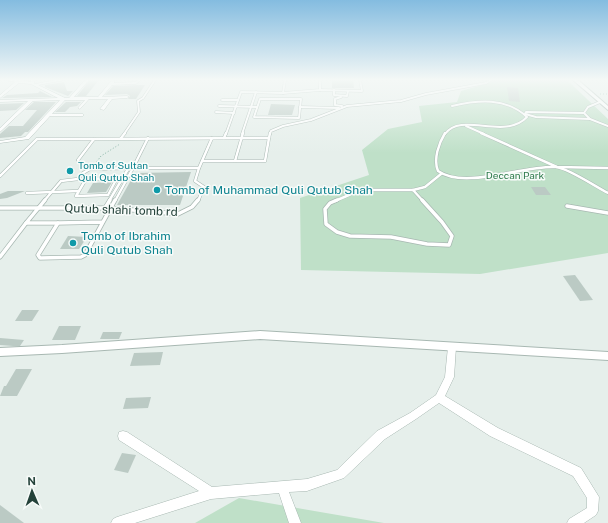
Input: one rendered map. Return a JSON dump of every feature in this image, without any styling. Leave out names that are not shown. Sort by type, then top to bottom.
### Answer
[{"type":"street","points":[[0,131],[27,104]]},
{"type":"street","points":[[0,142],[27,138],[48,115],[61,104]]},
{"type":"street","points":[[80,108],[83,104]]},
{"type":"street","points":[[102,109],[105,104]]},
{"type":"street","points":[[48,115],[81,115]]},
{"type":"street","points":[[0,352],[62,350],[260,335],[608,356]]},
{"type":"street","points":[[117,523],[211,493],[307,485],[340,474],[381,435],[439,398],[449,377],[452,347]]},
{"type":"street","points":[[439,398],[494,432],[577,472],[594,498],[592,511],[573,523]]},
{"type":"street","points":[[123,436],[211,493]]},
{"type":"street","points":[[282,487],[295,523]]},
{"type":"lane","points":[[121,138],[139,112],[138,104]]},
{"type":"lane","points":[[337,104],[347,106],[365,104]]},
{"type":"lane","points":[[452,106],[457,104]]},
{"type":"lane","points":[[500,104],[514,107],[525,114],[536,117],[590,119],[608,126]]},
{"type":"lane","points":[[584,113],[588,106],[593,104]]},
{"type":"lane","points":[[219,106],[257,107],[254,117],[299,118],[300,107],[342,108]]},
{"type":"lane","points":[[224,138],[236,106]]},
{"type":"lane","points":[[202,161],[265,161],[271,131],[283,126],[311,120],[347,106]]},
{"type":"lane","points":[[235,161],[250,107]]},
{"type":"lane","points":[[216,112],[234,113]]},
{"type":"lane","points":[[525,114],[526,112],[584,113],[590,119]]},
{"type":"lane","points":[[525,114],[528,117],[522,124],[508,127],[464,125],[446,131],[442,138],[436,164],[437,170],[441,174],[448,177],[458,178],[490,176],[557,167],[608,168]]},
{"type":"lane","points":[[464,125],[557,167],[608,193]]},
{"type":"lane","points":[[0,176],[35,140],[39,138],[269,138]]},
{"type":"lane","points":[[78,160],[94,138]]},
{"type":"lane","points":[[58,223],[38,255],[40,258],[81,257],[85,255],[148,138]]},
{"type":"lane","points":[[0,257],[61,181],[78,179],[83,173],[90,169],[199,168],[212,138]]},
{"type":"lane","name":"Qutub shahi tomb rd","points":[[0,208],[110,208],[178,214],[187,211],[199,201],[204,187],[195,180],[199,168]]},
{"type":"lane","points":[[105,208],[128,169]]},
{"type":"lane","points":[[413,190],[442,222],[452,236],[449,245],[428,245],[391,238],[345,236],[333,231],[326,224],[325,209],[330,203],[371,190],[413,190],[425,187],[441,174]]},
{"type":"lane","points":[[117,178],[108,195],[76,196],[79,192],[86,179],[117,178]]},
{"type":"lane","points":[[112,188],[118,188]]},
{"type":"lane","points":[[27,193],[79,192]]},
{"type":"lane","points":[[567,206],[608,213]]},
{"type":"lane","points":[[26,223],[102,222]]},
{"type":"path","points":[[90,169],[101,156],[118,146],[125,138]]},
{"type":"green space","name":"Deccan Park","points":[[434,104],[593,104],[608,119],[608,253],[480,274],[301,270],[300,198],[369,175],[362,150],[388,129],[422,122],[419,106]]},
{"type":"green space","points":[[239,498],[384,523],[195,523]]},
{"type":"building","points":[[0,104],[22,104],[16,110],[0,111]]},
{"type":"building","points":[[31,104],[54,104],[28,132],[25,132],[21,136],[0,138],[0,134],[9,126],[23,126],[37,110],[25,110]]},
{"type":"building","points":[[63,104],[79,104],[70,107],[65,112],[55,112]]},
{"type":"building","points":[[271,104],[295,105],[292,115],[268,115]]},
{"type":"building","points":[[191,172],[180,205],[117,205],[135,173]]},
{"type":"building","points":[[112,182],[106,192],[87,193],[93,183]]},
{"type":"building","points":[[531,187],[545,187],[551,195],[536,195]]},
{"type":"building","points":[[8,191],[25,191],[0,199],[0,194]]},
{"type":"building","name":"Tomb of Ibrahim Quli Qutub Shah","points":[[68,236],[87,237],[79,249],[60,249]]},
{"type":"building","points":[[575,275],[593,300],[580,301],[563,276]]},
{"type":"building","points":[[22,310],[39,310],[32,321],[15,321]]},
{"type":"building","points":[[59,326],[81,326],[75,340],[52,340]]},
{"type":"building","points":[[103,332],[122,332],[119,339],[100,339]]},
{"type":"building","points":[[0,338],[24,340],[20,346],[0,345]]},
{"type":"building","points":[[163,352],[160,365],[130,366],[134,353]]},
{"type":"building","points":[[16,369],[32,369],[17,396],[0,396],[4,386],[6,386]]},
{"type":"building","points":[[151,397],[148,408],[123,409],[126,398]]},
{"type":"building","points":[[122,453],[136,455],[128,473],[114,470]]},
{"type":"building","points":[[0,505],[24,523],[0,523]]},
{"type":"place","name":"Tomb of Sultan Quli Qutub Shah","points":[[70,171]]},
{"type":"place","name":"Tomb of Muhammad Quli Qutub Shah","points":[[157,190]]},
{"type":"place","name":"Tomb of Ibrahim Quli Qutub Shah","points":[[73,243]]}]
